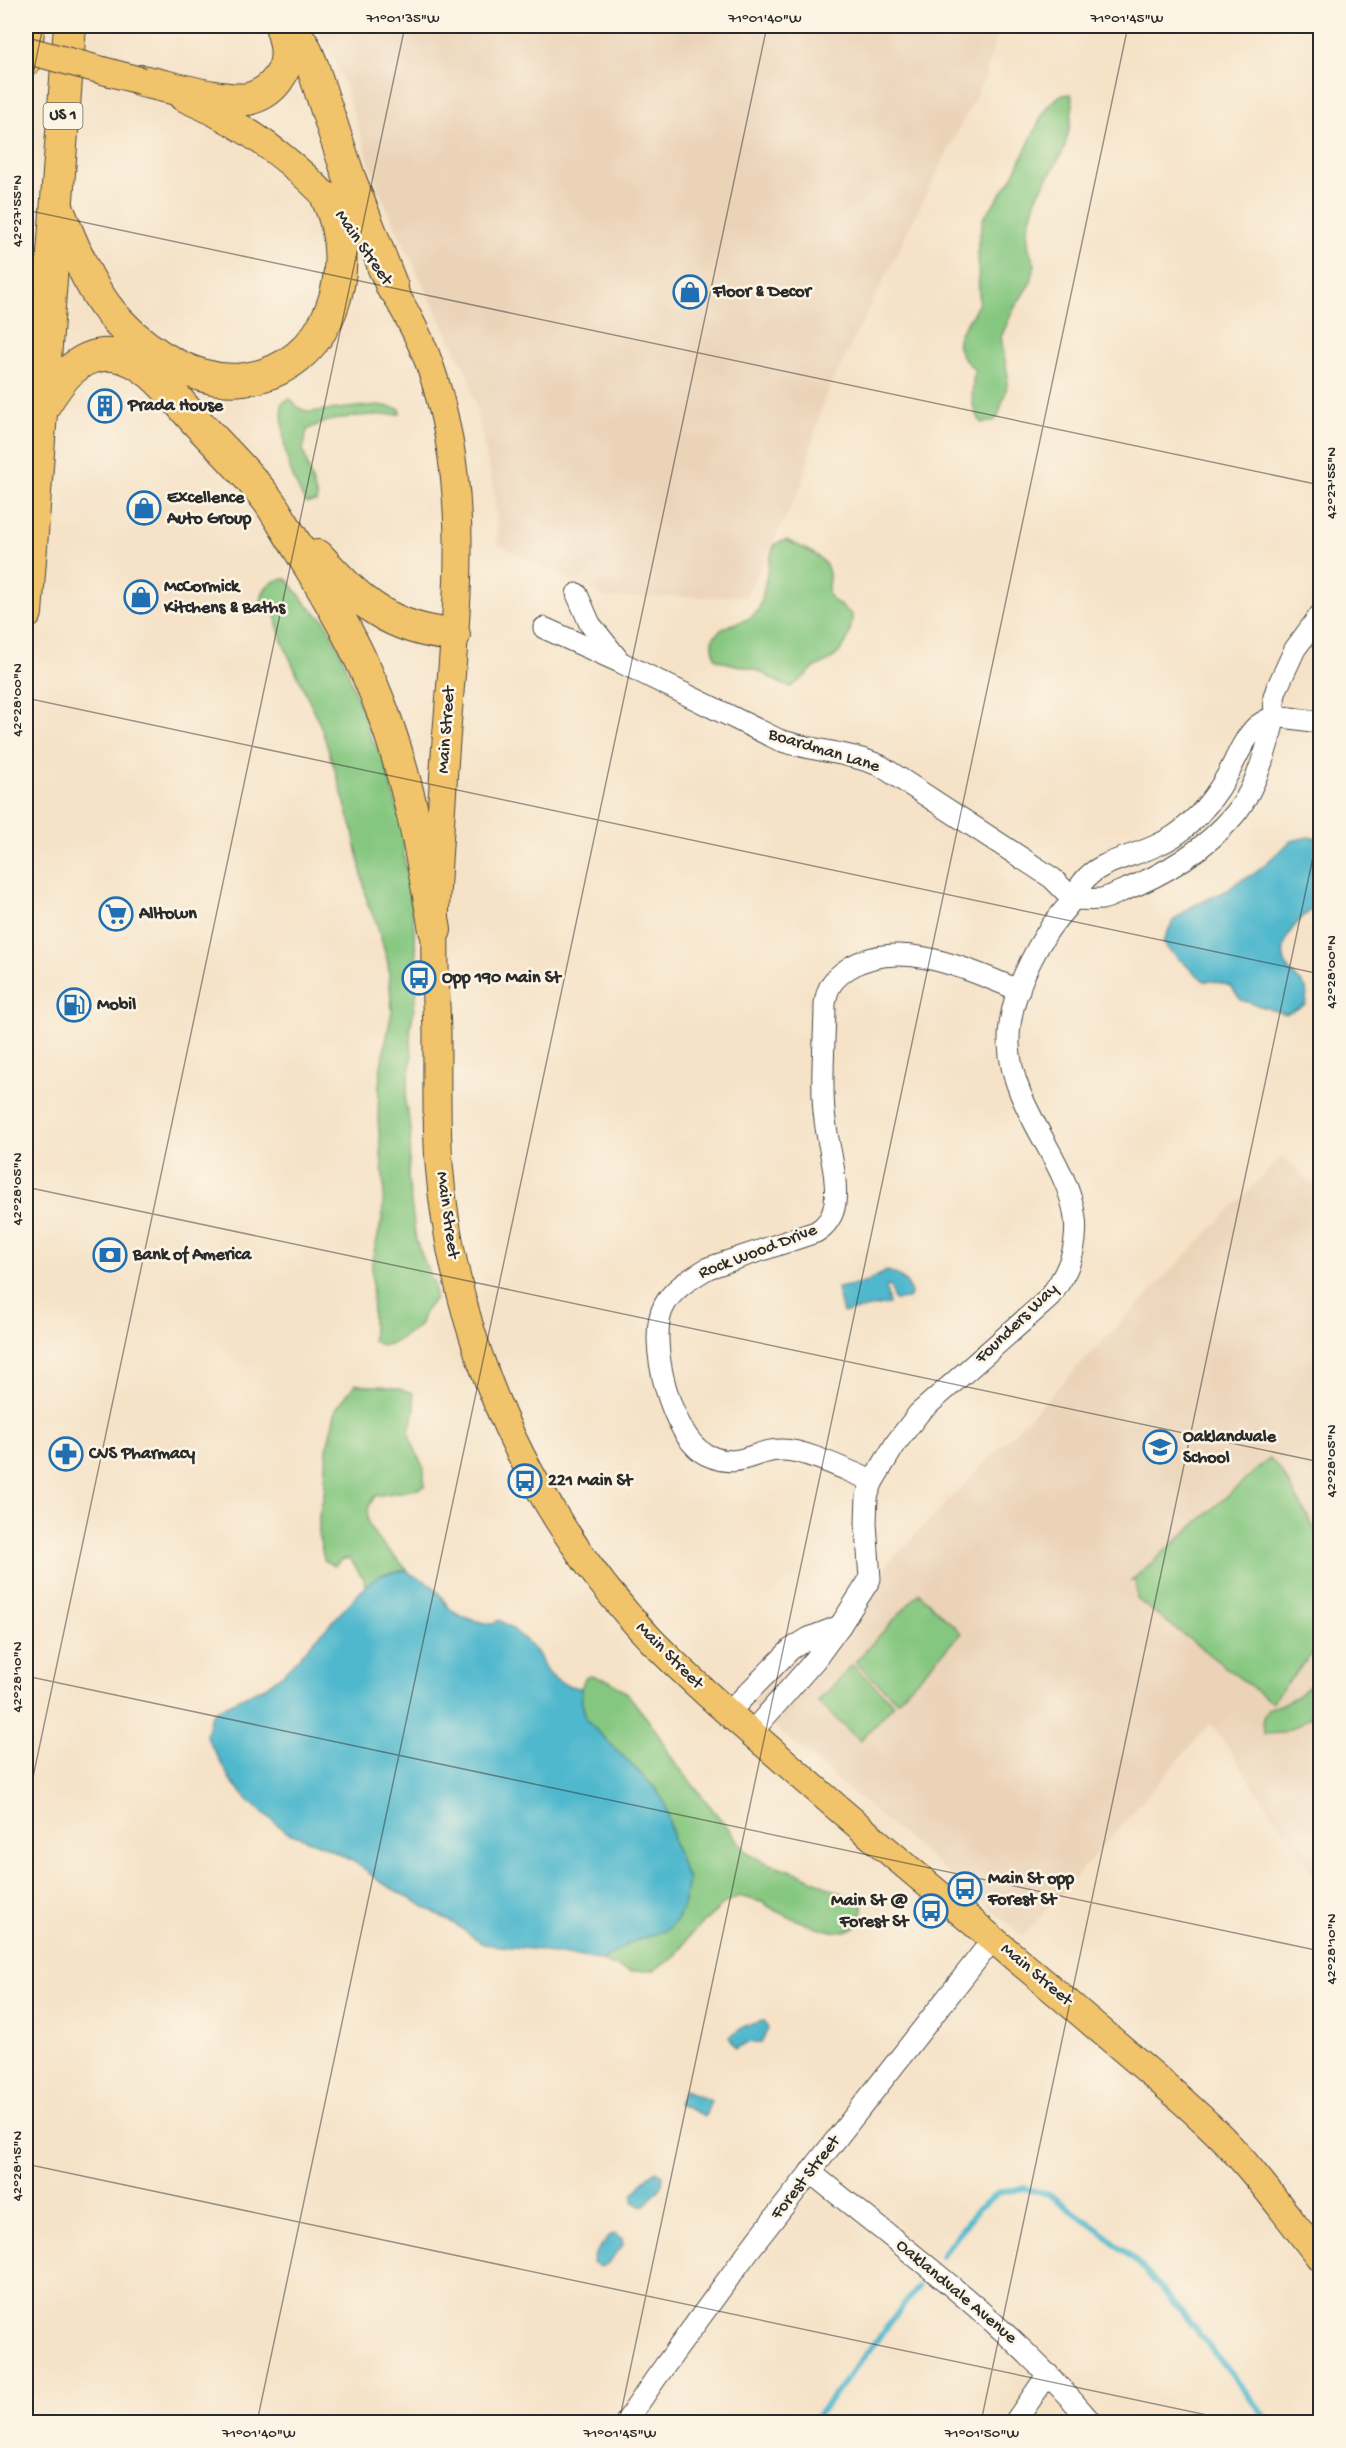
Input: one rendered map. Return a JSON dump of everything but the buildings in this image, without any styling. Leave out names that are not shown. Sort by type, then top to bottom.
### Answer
[{"type":"highway","points":[[26,60],[28,26]]},
{"type":"highway","name":"US 1","points":[[26,613],[70,26]]},
{"type":"highway","points":[[142,81],[232,99],[254,97],[270,87],[285,68],[288,51],[281,26]]},
{"type":"highway","points":[[291,26],[305,48],[312,65],[349,177],[392,287]]},
{"type":"highway","points":[[56,206],[89,283],[111,314],[129,332],[155,352],[184,368],[221,379],[243,379],[273,371],[295,358],[313,340],[332,309],[339,283],[342,254],[338,223],[327,198]]},
{"type":"highway","points":[[42,409],[60,380],[75,365],[100,356],[114,355],[144,368],[178,401],[347,586],[377,612],[416,629],[454,635]]},
{"type":"highway","points":[[269,502],[348,632],[381,709],[409,795],[435,930]]},
{"type":"main road","name":"Main Street","points":[[26,50],[142,81],[195,102],[238,126],[301,172],[327,198],[360,239],[392,287],[427,357],[441,399],[455,467],[459,540],[435,930],[439,1158],[443,1203],[459,1292],[487,1378],[500,1410],[542,1493],[592,1569],[654,1642],[728,1713],[847,1817],[1119,2046],[1214,2131],[1235,2151],[1320,2258]]},
{"type":"street","name":"Boardman Lane","points":[[577,594],[590,624],[622,663]]},
{"type":"street","points":[[1073,899],[1102,899],[1168,870],[1201,847],[1236,814],[1246,798],[1269,741],[1275,716],[1274,697],[1277,688],[1295,649],[1320,615]]},
{"type":"street","name":"Boardman Lane","points":[[544,628],[622,663],[779,740],[860,759],[890,771],[1052,878],[1073,899]]},
{"type":"street","points":[[1275,716],[1320,722]]},
{"type":"street","name":"Founders Way","points":[[750,1732],[815,1660],[870,1579],[867,1496],[873,1481],[896,1443],[919,1413],[1047,1300],[1063,1279],[1072,1256],[1075,1221],[1068,1190],[1063,1175],[1021,1094],[1009,1044],[1012,1014],[1019,990],[1046,933],[1073,899],[1084,880],[1098,870],[1155,846],[1189,825],[1216,793],[1256,726],[1275,716]]},
{"type":"street","name":"Rock Wood Drive","points":[[873,1481],[791,1450],[770,1451],[740,1461],[722,1460],[705,1454],[689,1440],[680,1426],[667,1391],[659,1354],[658,1319],[674,1292],[696,1275],[708,1268],[816,1232],[826,1226],[832,1216],[835,1203],[834,1177],[824,1111],[825,1004],[831,981],[858,962],[888,955],[904,955],[961,969],[1019,990]]},
{"type":"street","points":[[728,1713],[791,1649],[809,1638],[840,1626]]},
{"type":"street","name":"Forest Street","points":[[626,2422],[714,2298],[993,1939]]},
{"type":"street","name":"Oaklandvale Avenue","points":[[810,2172],[957,2291],[1048,2374],[1091,2422]]},
{"type":"street","points":[[1015,2422],[1048,2374]]},
{"type":"shaded area","points":[[315,26],[1000,26],[984,79],[824,399],[801,486],[746,596],[607,598],[498,544],[494,492],[469,377],[379,191],[338,67]]},
{"type":"shaded area","name":"Oaklandvale School","points":[[1282,1156],[1320,1191],[1320,1884],[1211,1723],[1023,1937],[783,1734],[752,1704]]},
{"type":"green space","points":[[1071,94],[1073,104],[1064,150],[1036,198],[1027,230],[1029,249],[1035,265],[1031,282],[1013,310],[1001,337],[1008,377],[1006,390],[998,417],[993,421],[982,423],[973,404],[974,369],[964,358],[958,342],[960,334],[979,302],[978,244],[983,219],[1012,178],[1042,116],[1051,103],[1061,95]]},
{"type":"green space","points":[[290,399],[299,408],[308,412],[378,405],[400,409],[400,414],[340,418],[307,430],[303,450],[317,498],[316,502],[306,503],[293,478],[284,443],[282,403]]},
{"type":"green space","points":[[786,540],[812,552],[823,561],[829,574],[830,597],[852,615],[849,635],[839,652],[790,687],[756,670],[715,658],[712,640],[723,629],[754,615],[758,610],[772,551],[775,544]]},
{"type":"green space","points":[[281,579],[287,579],[307,605],[325,621],[341,653],[372,740],[384,759],[404,833],[404,856],[410,886],[418,974],[410,1031],[412,1055],[405,1102],[411,1128],[408,1178],[416,1241],[434,1284],[435,1298],[423,1314],[419,1326],[392,1344],[381,1345],[373,1341],[372,1260],[382,1220],[384,1188],[378,1120],[381,1066],[392,1011],[388,963],[376,921],[368,905],[353,831],[321,727],[282,641],[274,613],[261,607],[265,588]]},
{"type":"green space","points":[[355,1384],[397,1388],[413,1393],[415,1409],[409,1430],[410,1438],[424,1469],[424,1486],[375,1496],[369,1507],[367,1517],[370,1527],[383,1545],[407,1570],[381,1575],[365,1587],[364,1579],[350,1559],[342,1559],[334,1566],[324,1560],[319,1537],[319,1515],[324,1495],[327,1448],[336,1409]]},
{"type":"green space","points":[[1270,1458],[1283,1474],[1320,1538],[1320,1634],[1312,1654],[1271,1702],[1137,1599],[1136,1581],[1131,1581]]},
{"type":"green space","points":[[919,1593],[961,1633],[897,1701],[855,1662]]},
{"type":"green space","points":[[852,1665],[894,1704],[860,1741],[818,1702]]},
{"type":"green space","points":[[1320,1668],[1320,1710],[1281,1733],[1264,1734],[1263,1718],[1268,1709],[1300,1694],[1312,1683]]},
{"type":"green space","points":[[590,1676],[608,1680],[627,1693],[655,1729],[673,1760],[746,1851],[752,1856],[801,1874],[861,1901],[863,1911],[857,1926],[845,1932],[831,1931],[804,1923],[762,1902],[739,1896],[725,1903],[691,1934],[674,1958],[654,1970],[630,1972],[602,1961],[629,1943],[666,1930],[677,1920],[683,1906],[688,1880],[656,1789],[587,1721],[582,1704],[581,1688],[585,1678]]},
{"type":"water","points":[[1308,837],[1320,839],[1320,905],[1296,923],[1286,941],[1284,951],[1289,970],[1303,984],[1307,992],[1305,1005],[1286,1014],[1241,1000],[1230,986],[1214,981],[1204,981],[1169,950],[1163,942],[1173,921],[1189,908],[1228,890],[1239,881],[1254,874],[1291,841]]},
{"type":"water","points":[[887,1271],[906,1282],[911,1294],[908,1299],[895,1300],[891,1287],[887,1286],[889,1304],[843,1313],[837,1288],[864,1283]]},
{"type":"water","points":[[407,1570],[433,1586],[455,1613],[481,1622],[493,1624],[499,1620],[504,1623],[536,1651],[552,1677],[565,1684],[581,1688],[582,1704],[587,1721],[656,1789],[665,1803],[674,1845],[688,1880],[683,1906],[677,1920],[666,1930],[629,1943],[602,1961],[567,1954],[552,1954],[540,1950],[483,1944],[455,1924],[379,1881],[356,1863],[326,1847],[287,1832],[252,1804],[231,1781],[206,1736],[210,1718],[216,1710],[265,1687],[283,1674],[365,1587],[381,1575]]},
{"type":"water","points":[[764,2021],[768,2029],[761,2042],[750,2042],[736,2048],[729,2037],[745,2026]]},
{"type":"water","points":[[684,2090],[711,2101],[705,2116],[678,2104]]},
{"type":"water","points":[[657,2171],[663,2176],[662,2185],[645,2205],[640,2206],[633,2201],[633,2195],[649,2175]]},
{"type":"water","points":[[615,2234],[622,2239],[623,2245],[607,2264],[600,2267],[593,2262],[595,2254],[610,2235]]},
{"type":"waterway","points":[[941,2256],[977,2210],[998,2193],[1023,2188],[1049,2194],[1099,2230],[1140,2265],[1179,2309],[1270,2422]]},
{"type":"waterway","points":[[813,2422],[918,2287]]},
{"type":"place","name":"Floor & Decor","points":[[690,292]]},
{"type":"place","name":"Prada House","points":[[105,406]]},
{"type":"place","name":"Excellence Auto Group","points":[[144,508]]},
{"type":"place","name":"McCormick Kitchens & Baths","points":[[141,597]]},
{"type":"place","name":"Alltown","points":[[116,914]]},
{"type":"place","name":"Opp 190 Main St","points":[[419,978]]},
{"type":"place","name":"Mobil","points":[[74,1005]]},
{"type":"place","name":"Bank of America","points":[[110,1255]]},
{"type":"place","name":"Oaklandvale School","points":[[1160,1447]]},
{"type":"place","name":"CVS Pharmacy","points":[[66,1454]]},
{"type":"place","name":"221 Main St","points":[[525,1481]]},
{"type":"place","name":"Main St opp Forest St","points":[[965,1889]]},
{"type":"place","name":"Main St @ Forest St","points":[[931,1911]]}]
